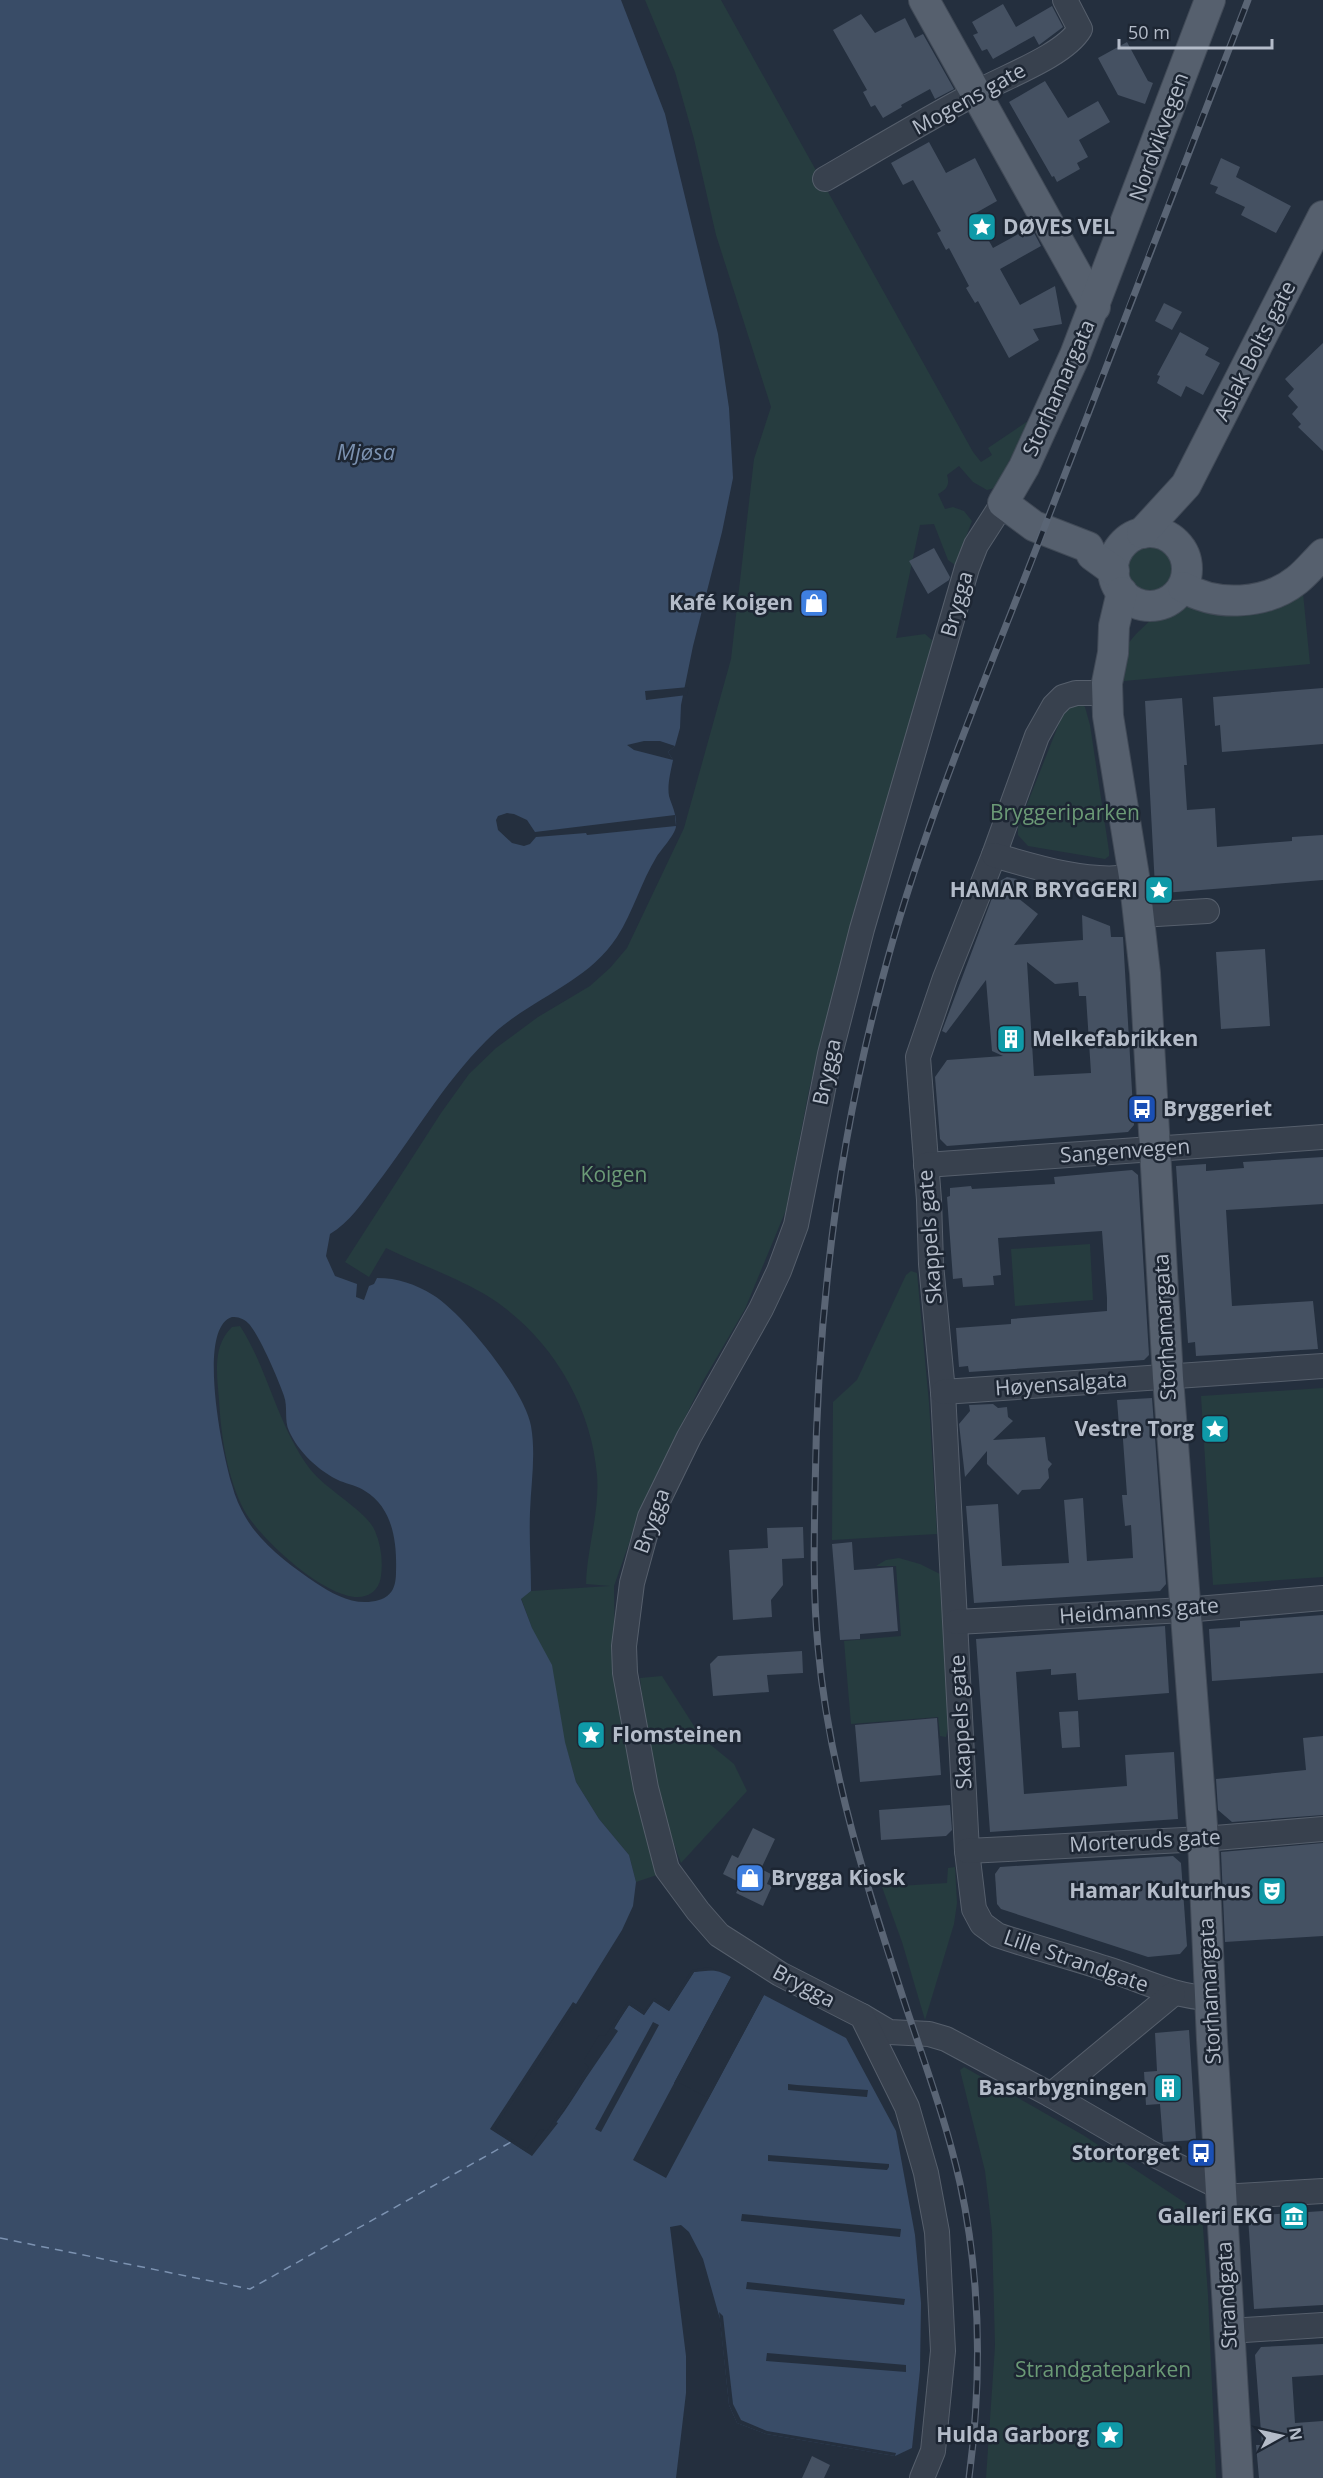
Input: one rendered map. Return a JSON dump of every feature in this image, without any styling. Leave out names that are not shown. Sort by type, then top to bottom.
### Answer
[{"type":"main road","name":"Storhamargata","points":[[924,0],[1095,307],[1024,467],[1003,503]]},
{"type":"main road","name":"Nordvikvegen","points":[[1095,307],[1210,0]]},
{"type":"main road","name":"Aslak Bolts gate","points":[[1125,560],[1186,485],[1323,216]]},
{"type":"main road","name":"Aslak Bolts gate","points":[[1179,547],[1186,485]]},
{"type":"main road","points":[[1003,503],[1034,526],[1088,547],[1095,543],[1125,560],[1137,603],[1155,606]]},
{"type":"main road","points":[[1113,652],[1155,606],[1171,600],[1183,587],[1187,566],[1179,547],[1164,535],[1156,533],[1125,560]]},
{"type":"main road","points":[[1183,587],[1209,597],[1231,601],[1252,599],[1276,593],[1296,581],[1323,554]]},
{"type":"main road","name":"Storhamargata","points":[[1125,560],[1114,626],[1107,693],[1108,716],[1140,915],[1168,1378],[1203,1839],[1214,2076]]},
{"type":"main road","name":"Strandgata","points":[[1214,2076],[1238,2478]]},
{"type":"street","name":"Mogens gate","points":[[825,179],[976,93],[1057,51],[1075,37],[1080,29],[1065,0]]},
{"type":"street","name":"Brygga","points":[[922,2478],[933,2451],[943,2351],[937,2232],[926,2173],[907,2107],[862,2016],[772,1970],[719,1935],[667,1869],[646,1788],[625,1673],[624,1646],[632,1583],[650,1516],[689,1437],[761,1309],[779,1271],[796,1226],[830,1054],[862,929],[968,568],[976,545],[1003,503]]},
{"type":"street","name":"Skappels gate","points":[[967,1851],[943,1392],[931,1264],[918,1057],[945,978],[994,855],[1037,736],[1060,699],[1071,693],[1107,693]]},
{"type":"street","points":[[994,855],[1073,874],[1119,879],[1134,876]]},
{"type":"street","points":[[1140,915],[1207,910]]},
{"type":"street","name":"Sangenvegen","points":[[926,1165],[1323,1137]]},
{"type":"street","name":"Høyensalgata","points":[[943,1392],[1323,1366]]},
{"type":"street","name":"Heidmanns gate","points":[[956,1622],[1185,1610],[1323,1598]]},
{"type":"street","name":"Morteruds gate","points":[[967,1851],[1203,1839],[1323,1829]]},
{"type":"street","name":"Lille Strandgate","points":[[967,1851],[974,1909],[982,1924],[997,1935],[1106,1968],[1173,1994],[1190,1998],[1211,1998]]},
{"type":"street","points":[[1051,2095],[1173,1994]]},
{"type":"street","points":[[862,2016],[889,2032],[929,2034],[946,2039],[1051,2095],[1221,2192],[1323,2191]]},
{"type":"street","points":[[1229,2331],[1323,2325]]},
{"type":"green space","name":"Koigen","points":[[645,0],[721,0],[973,452],[981,462],[992,455],[988,448],[1031,419],[995,488],[987,490],[973,482],[959,466],[947,475],[947,486],[938,494],[945,509],[953,507],[964,511],[972,521],[955,565],[948,560],[934,524],[920,525],[896,638],[925,634],[933,641],[858,897],[809,1090],[786,1210],[745,1309],[703,1381],[644,1501],[614,1586],[615,1671],[660,1874],[636,1882],[629,1855],[599,1819],[576,1782],[532,1628],[521,1598],[531,1591],[610,1586],[586,1584],[597,1502],[597,1475],[586,1421],[576,1396],[547,1349],[529,1329],[486,1295],[386,1248],[369,1277],[345,1262],[441,1113],[469,1074],[496,1048],[538,1017],[590,986],[627,948],[684,828],[731,659],[754,459],[771,407],[716,235],[694,139],[675,72]]},
{"type":"green space","points":[[1150,547],[1166,553],[1172,569],[1166,585],[1150,591],[1134,585],[1128,569],[1134,553]]},
{"type":"green space","points":[[1302,583],[1310,664],[1113,682],[1122,651],[1136,634],[1159,612],[1170,608],[1186,597]]},
{"type":"green space","name":"Bryggeriparken","points":[[1078,702],[1085,707],[1090,725],[1109,851],[1109,856],[1105,859],[1028,846],[1018,835],[1018,827],[1060,721],[1067,709]]},
{"type":"green space","points":[[1090,1244],[1093,1300],[1015,1306],[1011,1249]]},
{"type":"green space","points":[[911,1271],[917,1273],[929,1403],[937,1534],[832,1540],[833,1402],[857,1380],[906,1275]]},
{"type":"green space","points":[[240,1326],[258,1360],[289,1434],[310,1469],[364,1516],[375,1531],[381,1553],[381,1576],[376,1588],[369,1595],[351,1596],[334,1591],[316,1581],[280,1552],[244,1510],[233,1484],[226,1456],[221,1428],[217,1370],[221,1343],[232,1327]]},
{"type":"green space","points":[[1323,1388],[1323,1577],[1213,1585],[1201,1396]]},
{"type":"green space","points":[[899,1558],[920,1564],[940,1574],[950,1719],[946,1737],[940,1736],[938,1717],[851,1724],[844,1641],[901,1636],[896,1566],[876,1566],[886,1560]]},
{"type":"green space","points":[[662,1676],[701,1737],[734,1764],[747,1791],[681,1863],[654,1772],[640,1678]]},
{"type":"green space","points":[[955,1867],[957,1903],[954,1924],[925,2020],[902,1942],[882,1887],[947,1883],[948,1868]]},
{"type":"green space","name":"Strandgateparken","points":[[964,2067],[1083,2135],[1202,2214],[1216,2478],[986,2478],[995,2346],[992,2231],[985,2171],[960,2070]]},
{"type":"water","name":"Mjøsa","points":[[0,0],[621,0],[665,114],[718,334],[729,408],[733,478],[722,532],[693,646],[681,705],[680,728],[675,746],[668,752],[673,760],[669,796],[676,818],[676,826],[651,866],[623,927],[604,954],[589,968],[502,1027],[470,1058],[361,1205],[344,1224],[330,1234],[326,1256],[335,1276],[357,1284],[356,1297],[364,1300],[369,1286],[374,1284],[377,1278],[385,1278],[413,1285],[446,1304],[491,1354],[526,1411],[531,1426],[533,1448],[530,1522],[531,1591],[521,1599],[532,1628],[552,1665],[565,1742],[576,1782],[599,1819],[629,1855],[636,1882],[633,1906],[622,1930],[576,2004],[574,2003],[491,2129],[528,2153],[544,2137],[571,2102],[629,2005],[644,2015],[653,2001],[669,2011],[694,1972],[713,1970],[731,1977],[674,2083],[707,2101],[764,1995],[846,2038],[896,2131],[915,2235],[921,2303],[920,2370],[912,2448],[895,2456],[766,2434],[737,2423],[729,2405],[720,2319],[703,2259],[689,2232],[681,2225],[670,2227],[686,2356],[686,2393],[676,2478],[0,2478]],"holes":[[[232,1317],[248,1323],[262,1346],[284,1396],[288,1427],[298,1447],[325,1472],[340,1481],[362,1489],[382,1507],[391,1527],[396,1549],[396,1577],[393,1589],[388,1596],[370,1602],[354,1601],[323,1587],[287,1562],[269,1546],[253,1528],[242,1510],[228,1470],[215,1395],[216,1344],[221,1326]]]},
{"type":"pier","points":[[689,687],[687,695],[646,700],[645,691]]},
{"type":"pier","points":[[644,741],[660,741],[675,746],[668,752],[673,760],[634,750],[627,745]]},
{"type":"pier","points":[[507,813],[527,820],[535,832],[675,815],[676,826],[587,835],[586,833],[536,837],[530,844],[524,846],[512,843],[498,830],[496,820],[498,816]]},
{"type":"pier","points":[[709,1967],[716,1970],[694,1972],[669,2011],[654,2001],[644,2015],[629,2005],[614,2028],[618,2031],[556,2122],[558,2123],[532,2156],[490,2129],[573,2002],[578,2006],[574,2007],[495,2128],[527,2149],[540,2129],[547,2131],[589,2067],[584,2060],[599,2035],[605,2036],[627,2003],[630,2002],[644,2011],[654,1998],[668,2007],[692,1970]]},
{"type":"pier","points":[[731,1977],[734,1978],[678,2082],[706,2097],[762,1993],[764,1995],[666,2178],[633,2160]]},
{"type":"pier","points":[[653,2022],[659,2025],[601,2132],[595,2129]]},
{"type":"pier","points":[[788,2084],[868,2090],[867,2097],[788,2090]]},
{"type":"pier","points":[[768,2155],[889,2164],[889,2167],[887,2170],[768,2161]]},
{"type":"pier","points":[[742,2214],[901,2229],[900,2237],[741,2221]]},
{"type":"pier","points":[[747,2282],[905,2299],[904,2305],[746,2289]]},
{"type":"pier","points":[[719,2312],[723,2316],[733,2404],[741,2420],[767,2431],[896,2453],[895,2456],[766,2434],[737,2423],[729,2405]]},
{"type":"pier","points":[[767,2353],[906,2365],[906,2372],[766,2361]]},
{"type":"building","points":[[1003,4],[1016,27],[1052,6],[1063,27],[1039,45],[1034,36],[993,59],[987,49],[982,51],[973,35],[978,33],[972,22]]},
{"type":"building","points":[[861,14],[875,33],[905,18],[915,38],[923,34],[954,89],[935,99],[930,89],[883,118],[875,105],[871,107],[863,92],[867,90],[833,30]]},
{"type":"building","points":[[1127,42],[1148,81],[1153,83],[1145,104],[1118,95],[1098,58]]},
{"type":"building","points":[[1045,81],[1068,118],[1098,101],[1110,122],[1079,140],[1088,157],[1077,163],[1080,169],[1057,182],[1009,102]]},
{"type":"building","points":[[929,142],[946,173],[975,158],[997,201],[974,214],[993,248],[1031,227],[1041,246],[1000,269],[1020,305],[1055,286],[1062,324],[1033,329],[1039,340],[1009,358],[978,301],[975,303],[966,288],[969,286],[949,248],[946,250],[937,233],[941,231],[913,180],[903,185],[891,163]]},
{"type":"building","points":[[1221,158],[1240,167],[1236,177],[1291,206],[1276,233],[1241,215],[1245,207],[1215,193],[1218,187],[1210,184]]},
{"type":"building","points":[[1164,303],[1182,312],[1172,330],[1155,321]]},
{"type":"building","points":[[1180,332],[1209,348],[1205,355],[1220,363],[1203,395],[1186,386],[1181,397],[1157,383],[1160,376],[1157,375]]},
{"type":"building","points":[[1323,343],[1323,451],[1298,427],[1301,424],[1292,414],[1298,407],[1288,396],[1294,389],[1285,379]]},
{"type":"building","points":[[934,548],[950,577],[928,594],[909,561]]},
{"type":"building","points":[[1323,688],[1323,744],[1222,752],[1220,725],[1215,726],[1213,697]]},
{"type":"building","points":[[1182,698],[1187,765],[1184,765],[1187,810],[1215,808],[1217,847],[1292,841],[1292,837],[1323,835],[1323,880],[1164,893],[1155,887],[1145,701]]},
{"type":"building","points":[[1007,877],[1017,879],[1022,888],[1018,898],[1038,914],[1014,945],[1083,940],[1082,915],[1110,926],[1111,937],[1123,937],[1134,1125],[1128,1132],[947,1146],[940,1139],[935,1077],[947,1060],[1003,1056],[992,1051],[986,980],[946,1033],[942,1031],[998,882]],"holes":[[[1027,962],[1055,984],[1078,982],[1079,996],[1086,996],[1091,1073],[1034,1076]]]},
{"type":"building","points":[[1265,949],[1270,1026],[1221,1029],[1216,952]]},
{"type":"building","points":[[1323,1157],[1323,1204],[1226,1210],[1232,1306],[1313,1301],[1318,1349],[1196,1356],[1195,1342],[1188,1343],[1176,1166],[1206,1164],[1206,1171],[1244,1168],[1243,1162]]},
{"type":"building","points":[[1132,1170],[1138,1175],[1149,1355],[1144,1360],[969,1372],[968,1366],[959,1367],[956,1328],[1011,1324],[1011,1319],[1107,1311],[1107,1298],[1102,1231],[998,1238],[1001,1275],[993,1276],[994,1285],[963,1287],[962,1278],[953,1279],[947,1197],[950,1196],[950,1188],[971,1186],[972,1189],[1055,1184],[1054,1177]]},
{"type":"building","points":[[1152,1398],[1166,1584],[1160,1591],[974,1603],[966,1506],[998,1504],[1002,1566],[1069,1563],[1064,1500],[1083,1498],[1087,1561],[1133,1558],[1131,1525],[1125,1526],[1122,1495],[1127,1495],[1122,1426],[1119,1426],[1117,1400]]},
{"type":"building","points":[[993,1404],[998,1408],[1007,1407],[1008,1417],[1013,1421],[993,1440],[1045,1437],[1048,1460],[1052,1464],[1048,1469],[1049,1478],[1040,1489],[1022,1490],[1018,1495],[987,1464],[987,1451],[965,1477],[959,1424],[970,1411],[969,1405]]},
{"type":"building","points":[[803,1527],[804,1558],[782,1559],[783,1585],[771,1600],[772,1617],[733,1620],[729,1550],[768,1548],[767,1528]]},
{"type":"building","points":[[852,1542],[854,1570],[893,1567],[898,1631],[860,1634],[860,1639],[840,1640],[832,1544]]},
{"type":"building","points":[[1323,1615],[1323,1673],[1212,1681],[1209,1629],[1240,1627],[1240,1621]]},
{"type":"building","points":[[1165,1626],[1169,1693],[1078,1700],[1076,1673],[1051,1675],[1051,1669],[1016,1672],[1024,1794],[1127,1786],[1125,1755],[1174,1752],[1178,1819],[990,1832],[976,1639]]},
{"type":"building","points":[[802,1651],[803,1673],[767,1675],[769,1692],[713,1696],[710,1664],[718,1656]]},
{"type":"building","points":[[1078,1711],[1080,1747],[1062,1748],[1059,1712]]},
{"type":"building","points":[[937,1718],[941,1775],[860,1782],[855,1725]]},
{"type":"building","points":[[1323,1736],[1323,1815],[1232,1822],[1218,1810],[1216,1779],[1306,1770],[1303,1738]]},
{"type":"building","points":[[950,1805],[952,1830],[946,1836],[881,1840],[879,1810]]},
{"type":"building","name":"Brygga Kiosk","points":[[753,1828],[775,1839],[761,1869],[771,1874],[767,1884],[772,1886],[763,1906],[736,1893],[741,1883],[723,1874],[732,1855],[738,1858]]},
{"type":"building","name":"Hamar Kulturhus","points":[[1323,1843],[1323,1936],[1225,1942],[1221,1852]]},
{"type":"building","points":[[1173,1856],[1181,1863],[1187,1946],[1180,1954],[1148,1957],[1001,1909],[997,1904],[995,1874],[1000,1867]]},
{"type":"building","name":"Basarbygningen","points":[[1189,2030],[1196,2140],[1163,2142],[1160,2104],[1146,2105],[1144,2072],[1157,2071],[1155,2033]]},
{"type":"building","points":[[1323,2211],[1323,2305],[1254,2309],[1248,2216]]},
{"type":"building","points":[[1323,2344],[1323,2375],[1292,2377],[1295,2423],[1323,2421],[1323,2478],[1259,2478],[1256,2445],[1262,2445],[1255,2355],[1261,2347]]},
{"type":"building","points":[[812,2456],[830,2465],[824,2478],[802,2478]]},
{"type":"ferry route","points":[[0,2238],[250,2289],[511,2142]]},
{"type":"railway","points":[[969,2478],[976,2404],[977,2330],[976,2293],[967,2219],[943,2117],[878,1921],[852,1831],[823,1694],[815,1608],[815,1511],[820,1362],[832,1234],[866,1043],[898,923],[916,866],[956,754],[1248,0]]},
{"type":"place","name":"DØVES VEL","points":[[982,227]]},
{"type":"place","name":"Kafé Koigen","points":[[814,603]]},
{"type":"place","name":"HAMAR BRYGGERI","points":[[1159,890]]},
{"type":"place","name":"Melkefabrikken","points":[[1011,1039]]},
{"type":"place","name":"Bryggeriet","points":[[1142,1109]]},
{"type":"place","name":"Vestre Torg","points":[[1215,1429]]},
{"type":"place","name":"Flomsteinen","points":[[591,1735]]},
{"type":"place","name":"Brygga Kiosk","points":[[750,1878]]},
{"type":"place","name":"Hamar Kulturhus","points":[[1272,1891]]},
{"type":"place","name":"Basarbygningen","points":[[1168,2088]]},
{"type":"place","name":"Stortorget","points":[[1201,2153]]},
{"type":"place","name":"Galleri EKG","points":[[1294,2216]]},
{"type":"place","name":"Hulda Garborg","points":[[1110,2435]]}]
